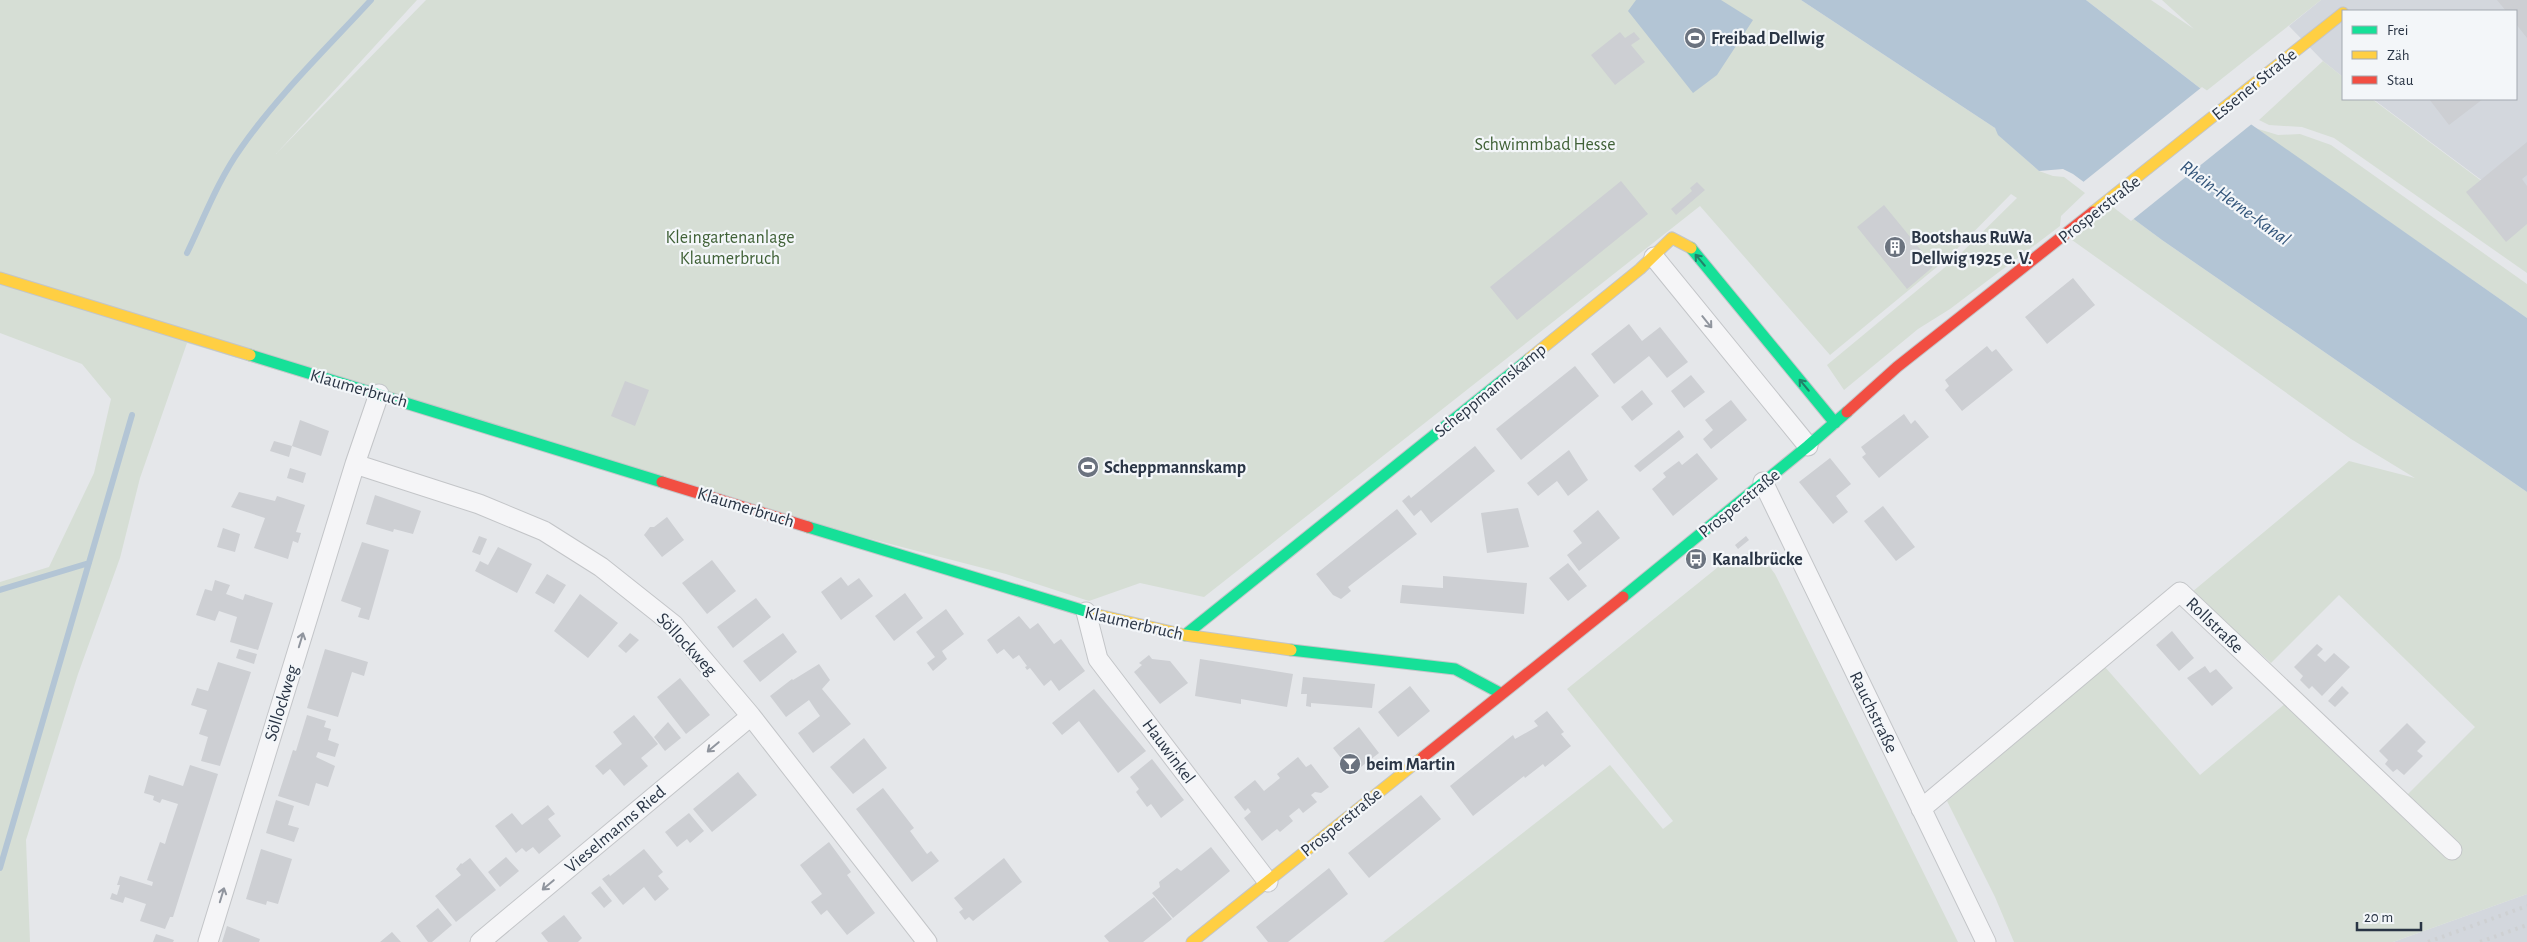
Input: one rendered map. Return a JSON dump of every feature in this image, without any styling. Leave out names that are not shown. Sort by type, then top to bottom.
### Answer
[{"type":"street","name":"Essener Straße","points":[[2166,155],[2342,14]]},
{"type":"street","name":"Prosperstraße","points":[[1192,942],[1808,446],[1898,367],[2166,155]]},
{"type":"street","name":"Scheppmannskamp","points":[[1185,635],[1654,257],[1672,238],[1691,248],[1835,423]]},
{"type":"street","points":[[1654,257],[1808,446]]},
{"type":"street","name":"Klaumerbruch","points":[[0,278],[136,318],[230,350],[379,394],[1086,612],[1185,635],[1344,658],[1455,669],[1500,693]]},
{"type":"street","name":"Söllockweg","points":[[208,942],[355,464],[379,394]]},
{"type":"street","name":"Söllockweg","points":[[355,464],[479,504],[536,528],[601,567],[674,625],[751,716],[927,942]]},
{"type":"street","name":"Rauchstraße","points":[[1763,482],[1986,942]]},
{"type":"street","name":"Rollstraße","points":[[1921,809],[2180,592],[2452,850]]},
{"type":"street","name":"Hauwinkel","points":[[1086,612],[1098,659],[1268,882]]},
{"type":"street","name":"Vieselmanns Ried","points":[[480,942],[751,716]]},
{"type":"shaded area","points":[[2321,0],[2527,0],[2527,214],[2374,100],[2517,100],[2517,10],[2342,10],[2342,76],[2323,61],[2289,26]]},
{"type":"shaded area","points":[[2527,894],[2527,942],[2393,942]]},
{"type":"green space","points":[[0,0],[417,0],[276,154],[426,0],[1801,0],[1995,128],[1999,135],[2039,171],[2053,176],[2064,177],[2085,193],[2061,216],[2060,226],[1950,309],[1918,329],[1844,390],[1827,365],[1955,259],[2017,198],[2011,194],[1949,257],[1830,355],[1700,206],[1204,597],[1140,583],[1089,601],[1006,574],[643,480],[187,343],[140,478],[120,558],[78,674],[26,840],[30,942],[0,942],[0,582],[49,567],[94,473],[111,399],[82,364],[0,333]]},
{"type":"green space","points":[[2086,0],[2151,0],[2194,29],[2162,0],[2321,0],[2205,92]]},
{"type":"green space","points":[[2323,61],[2342,76],[2342,100],[2373,100],[2527,215],[2527,273],[2334,138],[2302,127],[2269,125],[2259,120]]},
{"type":"green space","points":[[2255,128],[2278,135],[2300,134],[2331,145],[2527,284],[2527,318]]},
{"type":"green space","points":[[2115,205],[2162,240],[2527,492],[2527,894],[2393,942],[2014,942],[1995,897],[1947,801],[2105,667],[2200,775],[2299,692],[2406,796],[2475,727],[2339,595],[2271,663],[2192,592],[2349,461],[2415,478],[2351,439],[2072,240]]},
{"type":"green space","points":[[1749,553],[1763,558],[1775,574],[1958,942],[1383,942],[1610,765],[1663,829],[1673,821],[1567,689],[1728,559]]},
{"type":"water","name":"Freibad Dellwig","points":[[1636,0],[1721,0],[1753,20],[1717,75],[1693,93],[1628,11]]},
{"type":"water","name":"Rhein-Herne-Kanal","points":[[1801,0],[2086,0],[2205,92],[2527,318],[2527,492],[2162,240],[2073,174],[2063,169],[2039,171],[1998,135],[1995,128]]},
{"type":"pier","points":[[2202,87],[2253,123],[2131,221],[2082,183]]},
{"type":"building","points":[[2497,0],[2527,0],[2527,38],[2517,25],[2517,10],[2505,10]]},
{"type":"building","points":[[1620,32],[1625,38],[1634,32],[1640,39],[1631,45],[1645,62],[1615,85],[1591,55]]},
{"type":"building","points":[[2430,100],[2482,100],[2449,125]]},
{"type":"building","points":[[2527,142],[2527,175],[2522,179],[2527,186],[2527,224],[2506,242],[2466,192]]},
{"type":"building","points":[[1621,181],[1648,214],[1517,320],[1490,287]]},
{"type":"building","points":[[1697,182],[1705,190],[1676,215],[1671,209],[1692,191],[1690,188]]},
{"type":"building","name":"Bootshaus RuWa Dellwig 1925 e. V.","points":[[1884,205],[1934,266],[1907,289],[1857,227]]},
{"type":"building","points":[[2073,278],[2095,305],[2047,344],[2025,317]]},
{"type":"building","points":[[1629,324],[1642,341],[1660,327],[1688,362],[1667,378],[1649,356],[1614,384],[1591,354]]},
{"type":"building","points":[[1987,346],[1992,352],[1996,349],[2013,370],[1962,411],[1945,390],[1949,386],[1945,380]]},
{"type":"building","points":[[1575,366],[1599,396],[1521,460],[1496,429]]},
{"type":"building","points":[[1691,375],[1705,392],[1684,408],[1671,391]]},
{"type":"building","points":[[625,381],[649,390],[635,426],[611,416]]},
{"type":"building","points":[[1642,390],[1653,404],[1632,421],[1621,407]]},
{"type":"building","points":[[1731,400],[1747,420],[1711,449],[1703,439],[1713,430],[1705,420]]},
{"type":"building","points":[[1904,414],[1911,424],[1915,420],[1929,437],[1879,478],[1862,457],[1866,454],[1861,447]]},
{"type":"building","points":[[300,420],[329,431],[321,456],[292,446]]},
{"type":"building","points":[[1679,430],[1684,437],[1640,472],[1634,466]]},
{"type":"building","points":[[274,441],[292,446],[289,457],[270,451]]},
{"type":"building","points":[[1475,446],[1495,471],[1431,523],[1421,510],[1414,516],[1402,501],[1409,495],[1411,498]]},
{"type":"building","points":[[1569,450],[1588,480],[1568,496],[1557,481],[1538,496],[1527,483]]},
{"type":"building","points":[[1697,453],[1718,479],[1673,516],[1652,489],[1666,477],[1663,473],[1679,461],[1682,465]]},
{"type":"building","points":[[1830,458],[1851,484],[1836,496],[1848,512],[1833,524],[1799,482]]},
{"type":"building","points":[[290,468],[306,473],[303,483],[287,478]]},
{"type":"building","points":[[239,492],[275,501],[277,496],[305,505],[296,532],[301,533],[298,543],[293,541],[288,559],[254,548],[265,518],[231,507]]},
{"type":"building","points":[[375,495],[421,511],[413,534],[394,529],[393,532],[366,524]]},
{"type":"building","points":[[1883,506],[1915,547],[1896,561],[1864,521]]},
{"type":"building","points":[[1518,508],[1529,547],[1487,553],[1481,513]]},
{"type":"building","points":[[1397,509],[1417,534],[1348,587],[1351,591],[1341,599],[1333,595],[1316,574]]},
{"type":"building","points":[[1598,510],[1620,538],[1579,571],[1567,555],[1582,543],[1573,531]]},
{"type":"building","points":[[667,517],[684,540],[662,557],[644,535],[650,527],[654,527]]},
{"type":"building","points":[[223,528],[240,534],[235,552],[217,547]]},
{"type":"building","points":[[479,536],[487,539],[480,555],[472,552]]},
{"type":"building","points":[[1746,536],[1749,540],[1738,549],[1735,545]]},
{"type":"building","points":[[362,542],[389,550],[369,620],[358,617],[361,608],[341,601]]},
{"type":"building","points":[[498,547],[532,564],[517,593],[475,571],[480,561],[488,565]]},
{"type":"building","points":[[712,560],[736,591],[707,614],[682,583]]},
{"type":"building","points":[[1568,563],[1587,586],[1568,601],[1549,578]]},
{"type":"building","points":[[547,574],[566,585],[554,604],[535,593]]},
{"type":"building","points":[[1443,576],[1527,583],[1524,614],[1400,603],[1402,585],[1443,588]]},
{"type":"building","points":[[841,577],[848,586],[859,578],[873,596],[841,620],[821,592]]},
{"type":"building","points":[[215,580],[230,585],[226,594],[243,600],[245,594],[273,603],[258,650],[230,642],[237,617],[219,611],[215,621],[196,615],[205,589],[212,591]]},
{"type":"building","points":[[905,593],[923,618],[894,641],[875,616]]},
{"type":"building","points":[[580,594],[618,623],[588,658],[554,631]]},
{"type":"building","points":[[756,598],[771,617],[733,648],[717,627]]},
{"type":"building","points":[[946,609],[964,634],[942,651],[947,659],[933,671],[927,663],[935,657],[916,632]]},
{"type":"building","points":[[1019,616],[1030,629],[1038,623],[1054,644],[1061,639],[1085,671],[1059,691],[1051,680],[1044,686],[1030,668],[1027,670],[1025,667],[1027,666],[1019,655],[1013,659],[1004,649],[997,654],[987,640]]},
{"type":"building","points":[[2172,631],[2194,658],[2179,671],[2156,645]]},
{"type":"building","points":[[630,633],[639,640],[626,653],[618,646]]},
{"type":"building","points":[[783,633],[797,652],[760,682],[743,661]]},
{"type":"building","points":[[2317,644],[2323,649],[2317,655],[2325,662],[2334,653],[2350,667],[2322,696],[2312,686],[2309,689],[2300,680],[2303,676],[2294,667]]},
{"type":"building","points":[[239,649],[257,654],[254,664],[236,658]]},
{"type":"building","points":[[325,649],[368,662],[364,676],[352,672],[338,717],[307,708]]},
{"type":"building","points":[[1149,655],[1152,659],[1170,661],[1188,683],[1160,704],[1134,672],[1142,665],[1139,663]]},
{"type":"building","points":[[1200,659],[1293,674],[1287,707],[1241,699],[1241,704],[1195,696]]},
{"type":"building","points":[[218,662],[251,672],[220,766],[201,761],[208,737],[199,734],[207,710],[191,705],[197,688],[208,691]]},
{"type":"building","points":[[819,664],[830,680],[822,689],[851,724],[813,753],[798,733],[820,716],[809,700],[786,717],[770,696],[792,679]]},
{"type":"building","points":[[2205,666],[2210,673],[2216,669],[2233,688],[2212,706],[2187,678]]},
{"type":"building","points":[[1303,677],[1375,684],[1372,708],[1311,703],[1311,707],[1306,706],[1307,694],[1301,694]]},
{"type":"building","points":[[680,678],[710,715],[686,734],[657,697]]},
{"type":"building","points":[[1410,686],[1430,711],[1398,737],[1378,712]]},
{"type":"building","points":[[2342,686],[2349,693],[2335,707],[2328,701]]},
{"type":"building","points":[[1094,689],[1146,751],[1118,773],[1079,721],[1062,735],[1052,723]]},
{"type":"building","points":[[1547,711],[1564,732],[1561,734],[1571,746],[1545,767],[1543,764],[1525,778],[1524,776],[1473,816],[1450,786],[1513,735],[1515,739],[1538,726],[1534,721]]},
{"type":"building","points":[[307,715],[326,721],[324,727],[331,729],[328,740],[339,744],[335,757],[318,752],[316,757],[335,766],[328,787],[316,783],[309,806],[278,796],[293,750],[296,751]]},
{"type":"building","points":[[634,715],[658,744],[641,758],[648,766],[624,786],[610,769],[603,775],[595,766],[622,744],[613,732]]},
{"type":"building","points":[[668,722],[681,738],[665,751],[654,737]]},
{"type":"building","points":[[2407,723],[2426,742],[2417,751],[2423,756],[2404,775],[2397,769],[2393,772],[2385,764],[2388,760],[2379,751]]},
{"type":"building","points":[[1359,727],[1379,753],[1353,773],[1333,748]]},
{"type":"building","points":[[864,738],[887,768],[853,794],[830,767]]},
{"type":"building","points":[[1298,757],[1306,767],[1311,764],[1329,787],[1321,793],[1315,792],[1311,795],[1317,802],[1303,813],[1299,808],[1289,816],[1293,821],[1280,832],[1277,829],[1262,841],[1244,818],[1251,812],[1248,808],[1245,811],[1234,797],[1255,780],[1264,791],[1280,778],[1277,774]]},
{"type":"building","points":[[1152,759],[1184,800],[1161,818],[1151,804],[1147,807],[1136,792],[1139,789],[1130,777]]},
{"type":"building","points":[[190,765],[218,774],[173,917],[170,917],[165,929],[140,921],[146,904],[125,897],[123,903],[110,899],[112,893],[117,895],[120,885],[117,885],[120,876],[152,886],[153,882],[147,880],[160,842],[165,844],[178,804],[162,799],[160,803],[153,800],[154,796],[144,793],[149,775],[183,786]]},
{"type":"building","points":[[738,772],[757,795],[712,832],[693,809]]},
{"type":"building","points":[[883,788],[914,828],[910,831],[927,854],[931,851],[939,861],[912,882],[856,809]]},
{"type":"building","points":[[1421,795],[1441,819],[1369,878],[1348,853]]},
{"type":"building","points":[[276,800],[294,806],[288,825],[299,828],[294,842],[266,833]]},
{"type":"building","points":[[548,805],[555,814],[548,819],[561,836],[539,854],[533,847],[526,852],[522,848],[516,853],[495,826],[512,813],[522,825]]},
{"type":"building","points":[[689,813],[704,831],[690,843],[687,839],[677,847],[665,832]]},
{"type":"building","points":[[829,842],[851,872],[847,875],[875,913],[847,935],[827,910],[821,915],[811,902],[822,894],[800,865]]},
{"type":"building","points":[[1211,847],[1230,871],[1173,918],[1152,893],[1160,887],[1159,882],[1177,868],[1181,871]]},
{"type":"building","points":[[261,849],[292,859],[278,904],[267,901],[266,905],[246,899]]},
{"type":"building","points":[[644,849],[663,872],[658,876],[669,889],[655,901],[644,887],[623,905],[602,879],[609,874],[610,876]]},
{"type":"building","points":[[506,857],[519,871],[500,887],[488,872]]},
{"type":"building","points":[[470,858],[496,890],[456,922],[435,896],[461,875],[456,869],[461,863]]},
{"type":"building","points":[[1004,858],[1022,882],[973,921],[969,917],[965,920],[959,912],[963,909],[954,898]]},
{"type":"building","points":[[1329,868],[1348,894],[1288,942],[1268,942],[1256,927]]},
{"type":"building","points":[[600,886],[612,901],[604,908],[591,893]]},
{"type":"building","points":[[1154,897],[1172,919],[1143,942],[1109,942],[1104,936]]},
{"type":"building","points":[[438,908],[452,925],[432,942],[428,942],[416,926]]},
{"type":"building","points":[[564,915],[582,938],[578,942],[548,942],[541,933]]},
{"type":"building","points":[[227,926],[260,939],[259,942],[222,942]]},
{"type":"building","points":[[392,932],[401,942],[380,942]]},
{"type":"building","points":[[156,934],[174,940],[173,942],[153,942]]},
{"type":"waterway","points":[[187,253],[218,186],[255,128],[303,72],[371,0]]},
{"type":"waterway","points":[[0,868],[132,415]]},
{"type":"waterway","points":[[0,590],[89,563]]},
{"type":"railway","points":[[2428,942],[2527,906]]},
{"type":"railway","points":[[2480,942],[2527,925]]},
{"type":"traffic: fast","points":[[1691,248],[1835,423]]},
{"type":"traffic: fast","points":[[250,355],[662,482]]},
{"type":"traffic: fast","points":[[1185,635],[1529,359]]},
{"type":"traffic: fast","points":[[1623,597],[1847,412]]},
{"type":"traffic: fast","points":[[808,527],[1098,615]]},
{"type":"traffic: fast","points":[[1291,650],[1455,669],[1500,693]]},
{"type":"traffic: slow","points":[[2093,212],[2342,14]]},
{"type":"traffic: slow","points":[[1529,359],[1640,269],[1672,238],[1691,248]]},
{"type":"traffic: slow","points":[[0,278],[250,355]]},
{"type":"traffic: slow","points":[[1098,615],[1185,635],[1291,650]]},
{"type":"traffic: slow","points":[[1192,942],[1423,757]]},
{"type":"traffic: jam","points":[[1847,412],[1897,367],[2093,212]]},
{"type":"traffic: jam","points":[[662,482],[808,527]]},
{"type":"traffic: jam","points":[[1423,757],[1623,597]]},
{"type":"place","name":"Freibad Dellwig","points":[[1695,38]]},
{"type":"place","name":"Bootshaus RuWa Dellwig 1925 e. V.","points":[[1895,247]]},
{"type":"place","name":"Scheppmannskamp","points":[[1088,467]]},
{"type":"place","name":"Kanalbrücke","points":[[1696,559]]},
{"type":"place","name":"beim Martin","points":[[1350,764]]},
{"type":"park label","name":"Schwimmbad Hesse","points":[[1545,144]]},
{"type":"park label","name":"Kleingartenanlage Klaumerbruch","points":[[730,247]]}]
